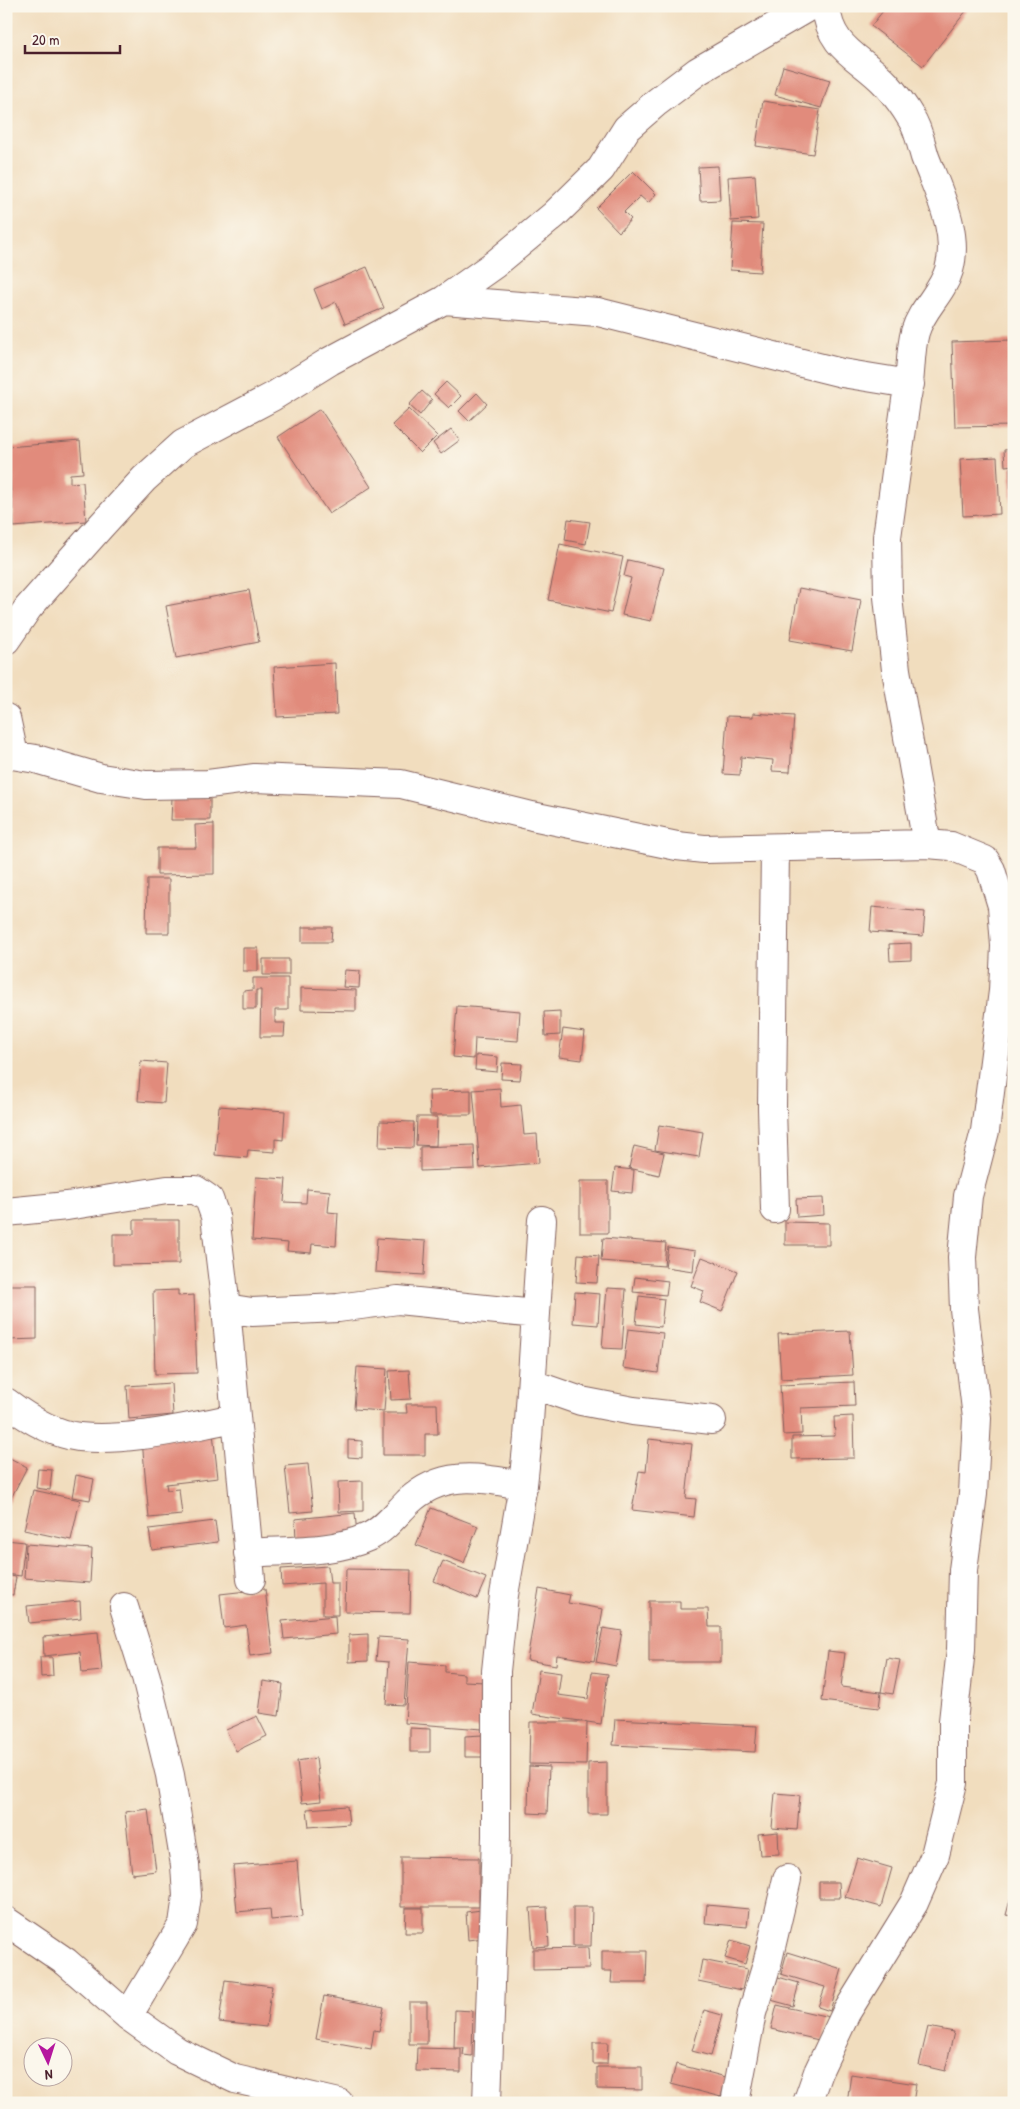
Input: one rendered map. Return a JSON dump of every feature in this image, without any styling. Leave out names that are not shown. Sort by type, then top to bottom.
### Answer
[{"type":"street","points":[[6,640],[28,608],[144,478],[183,444],[272,397],[339,356],[444,300],[495,264],[554,215],[601,169],[628,128],[657,102],[698,72],[810,6]]},
{"type":"street","points":[[826,6],[830,29],[840,44],[886,84],[912,119],[947,216],[952,244],[949,269],[939,292],[926,307],[915,333],[910,384],[887,537],[888,597],[898,679],[926,844]]},
{"type":"street","points":[[444,300],[598,312],[842,372],[910,384]]},
{"type":"street","points":[[6,718],[10,755],[101,778],[146,785],[208,784],[255,778],[401,784],[532,816],[677,846],[704,849],[926,844],[951,846],[985,860],[991,870],[1002,906],[1005,946],[1003,991],[985,1130],[968,1196],[962,1257],[964,1309],[977,1418],[973,1494],[962,1570],[961,1649],[953,1721],[953,1783],[935,1855],[914,1903],[846,2013],[818,2072],[808,2103]]},
{"type":"street","points":[[775,848],[772,1108],[775,1209]]},
{"type":"street","points":[[6,1212],[67,1206],[167,1190],[196,1190],[209,1199],[215,1216],[226,1308],[250,1566],[353,1543],[371,1536],[384,1526],[409,1500],[432,1484],[453,1478],[488,1479],[522,1485]]},
{"type":"street","points":[[487,2103],[496,1836],[496,1672],[504,1595],[522,1485],[532,1384],[542,1220]]},
{"type":"street","points":[[226,1308],[252,1312],[338,1308],[398,1300],[536,1314]]},
{"type":"street","points":[[532,1384],[590,1403],[651,1414],[712,1420]]},
{"type":"street","points":[[6,1402],[46,1427],[77,1437],[126,1437],[236,1418]]},
{"type":"street","points":[[124,1607],[146,1677],[170,1775],[185,1865],[186,1896],[183,1924],[128,2016]]},
{"type":"street","points":[[735,2103],[752,2013],[767,1964],[788,1879]]},
{"type":"street","points":[[8,1929],[66,1962],[128,2016],[177,2050],[235,2079],[339,2103]]},
{"type":"building","points":[[887,6],[970,6],[923,66],[871,26]]},
{"type":"building","points":[[783,66],[830,80],[821,108],[775,95]]},
{"type":"building","points":[[763,101],[820,110],[813,154],[756,146]]},
{"type":"building","points":[[718,166],[720,200],[700,201],[698,167]]},
{"type":"building","points":[[633,171],[656,194],[648,203],[640,196],[624,212],[631,219],[619,232],[596,208]]},
{"type":"building","points":[[755,175],[758,219],[731,221],[728,177]]},
{"type":"building","points":[[733,223],[763,224],[760,272],[730,270]]},
{"type":"building","points":[[367,267],[384,308],[345,324],[336,302],[322,309],[314,289]]},
{"type":"building","points":[[1011,340],[1013,426],[955,427],[952,342]]},
{"type":"building","points":[[446,382],[461,396],[449,408],[434,394]]},
{"type":"building","points":[[422,391],[432,400],[420,415],[409,405]]},
{"type":"building","points":[[477,393],[487,404],[469,421],[459,411]]},
{"type":"building","points":[[320,409],[371,487],[329,514],[278,437]]},
{"type":"building","points":[[409,409],[437,436],[420,453],[392,425]]},
{"type":"building","points":[[451,429],[460,440],[441,454],[433,443]]},
{"type":"building","points":[[80,441],[83,473],[70,474],[70,483],[83,482],[86,521],[14,527],[7,447]]},
{"type":"building","points":[[1014,449],[1014,465],[1005,466],[1004,450]]},
{"type":"building","points":[[997,457],[1000,514],[963,516],[960,459]]},
{"type":"building","points":[[1010,467],[1014,467],[1014,514],[1011,514]]},
{"type":"building","points":[[568,519],[590,522],[586,544],[565,540]]},
{"type":"building","points":[[560,544],[623,557],[611,613],[548,600]]},
{"type":"building","points":[[628,560],[664,568],[651,621],[622,615],[631,578],[624,576]]},
{"type":"building","points":[[799,588],[861,600],[852,651],[790,640]]},
{"type":"building","points":[[249,590],[259,642],[176,658],[166,606]]},
{"type":"building","points":[[335,663],[337,714],[277,717],[274,667]]},
{"type":"building","points":[[753,713],[794,716],[790,772],[772,771],[773,760],[741,757],[740,775],[723,774],[727,716],[753,717]]},
{"type":"building","points":[[172,798],[210,798],[210,820],[171,820]]},
{"type":"building","points":[[214,824],[214,874],[157,875],[157,848],[196,848],[195,825]]},
{"type":"building","points":[[147,879],[169,879],[169,933],[146,933]]},
{"type":"building","points":[[872,907],[925,912],[923,936],[870,932]]},
{"type":"building","points":[[302,927],[332,927],[331,942],[302,942]]},
{"type":"building","points":[[911,943],[911,960],[890,961],[889,944]]},
{"type":"building","points":[[243,948],[258,948],[258,971],[243,971]]},
{"type":"building","points":[[263,959],[289,959],[289,975],[263,975]]},
{"type":"building","points":[[345,970],[360,971],[359,988],[343,987]]},
{"type":"building","points":[[253,978],[288,978],[288,1010],[275,1010],[275,1023],[285,1023],[284,1037],[260,1037],[261,990],[256,990],[256,1009],[243,1009],[243,991],[253,990]]},
{"type":"building","points":[[301,988],[356,990],[356,1011],[301,1010]]},
{"type":"building","points":[[457,1006],[520,1011],[518,1041],[475,1038],[474,1059],[453,1057]]},
{"type":"building","points":[[560,1011],[560,1035],[545,1036],[544,1012]]},
{"type":"building","points":[[563,1029],[585,1032],[582,1060],[559,1057]]},
{"type":"building","points":[[476,1055],[498,1057],[497,1072],[475,1070]]},
{"type":"building","points":[[141,1061],[167,1063],[164,1103],[138,1101]]},
{"type":"building","points":[[502,1063],[522,1064],[520,1080],[501,1079]]},
{"type":"building","points":[[500,1088],[501,1107],[521,1105],[524,1135],[537,1134],[539,1163],[480,1168],[473,1090]]},
{"type":"building","points":[[471,1090],[471,1115],[430,1115],[429,1091]]},
{"type":"building","points":[[219,1106],[285,1111],[283,1140],[275,1139],[275,1152],[248,1150],[247,1158],[215,1155]]},
{"type":"building","points":[[417,1117],[437,1117],[436,1146],[416,1145]]},
{"type":"building","points":[[380,1121],[414,1122],[413,1148],[379,1147]]},
{"type":"building","points":[[659,1125],[703,1132],[699,1157],[655,1150]]},
{"type":"building","points":[[474,1145],[475,1169],[420,1171],[420,1147]]},
{"type":"building","points":[[634,1146],[664,1153],[659,1175],[629,1168]]},
{"type":"building","points":[[615,1168],[634,1170],[632,1193],[612,1191]]},
{"type":"building","points":[[256,1177],[286,1179],[284,1202],[306,1203],[307,1189],[330,1191],[328,1212],[338,1213],[336,1246],[312,1244],[311,1253],[287,1251],[288,1243],[252,1240]]},
{"type":"building","points":[[580,1181],[608,1181],[608,1233],[580,1233]]},
{"type":"building","points":[[823,1198],[824,1215],[797,1217],[796,1199]]},
{"type":"building","points":[[134,1220],[179,1220],[179,1264],[113,1265],[113,1234],[134,1234]]},
{"type":"building","points":[[785,1222],[829,1223],[829,1245],[785,1245]]},
{"type":"building","points":[[377,1238],[426,1241],[424,1275],[375,1272]]},
{"type":"building","points":[[603,1238],[666,1243],[664,1266],[601,1261]]},
{"type":"building","points":[[668,1247],[695,1251],[693,1271],[665,1267]]},
{"type":"building","points":[[578,1254],[599,1256],[597,1283],[576,1282]]},
{"type":"building","points":[[702,1257],[738,1271],[722,1311],[700,1302],[704,1291],[691,1286]]},
{"type":"building","points":[[635,1277],[668,1281],[666,1295],[633,1292]]},
{"type":"building","points":[[8,1285],[37,1285],[37,1339],[9,1340]]},
{"type":"building","points":[[607,1288],[626,1289],[622,1349],[602,1348]]},
{"type":"building","points":[[178,1290],[178,1296],[194,1295],[197,1373],[155,1374],[153,1291]]},
{"type":"building","points":[[575,1292],[600,1294],[598,1325],[573,1323]]},
{"type":"building","points":[[639,1296],[664,1299],[661,1327],[636,1324]]},
{"type":"building","points":[[628,1329],[663,1333],[658,1373],[623,1368]]},
{"type":"building","points":[[850,1331],[853,1375],[781,1379],[778,1334]]},
{"type":"building","points":[[357,1367],[387,1369],[384,1411],[354,1409]]},
{"type":"building","points":[[409,1370],[411,1399],[391,1400],[389,1371]]},
{"type":"building","points":[[854,1382],[855,1406],[801,1408],[802,1434],[783,1435],[780,1385]]},
{"type":"building","points":[[171,1383],[173,1415],[129,1419],[127,1386]]},
{"type":"building","points":[[406,1404],[437,1404],[438,1434],[425,1434],[425,1455],[383,1455],[383,1413],[407,1413]]},
{"type":"building","points":[[853,1416],[854,1458],[792,1459],[792,1437],[835,1436],[834,1417]]},
{"type":"building","points":[[213,1433],[218,1478],[166,1484],[167,1490],[179,1489],[182,1515],[149,1518],[142,1440]]},
{"type":"building","points":[[649,1439],[692,1444],[686,1498],[696,1499],[694,1517],[632,1510],[639,1471],[646,1472]]},
{"type":"building","points":[[348,1440],[362,1441],[362,1458],[348,1457]]},
{"type":"building","points":[[6,1456],[27,1467],[6,1508]]},
{"type":"building","points":[[308,1464],[313,1511],[290,1513],[285,1466]]},
{"type":"building","points":[[38,1469],[52,1470],[50,1490],[36,1488]]},
{"type":"building","points":[[76,1475],[94,1479],[90,1500],[72,1497]]},
{"type":"building","points":[[363,1481],[363,1511],[339,1512],[338,1482]]},
{"type":"building","points":[[33,1490],[80,1500],[71,1540],[24,1530]]},
{"type":"building","points":[[431,1508],[478,1526],[464,1563],[416,1545]]},
{"type":"building","points":[[355,1513],[357,1535],[296,1540],[295,1519]]},
{"type":"building","points":[[215,1521],[218,1542],[152,1550],[149,1529]]},
{"type":"building","points":[[6,1540],[25,1542],[21,1576],[6,1574]]},
{"type":"building","points":[[26,1544],[92,1549],[90,1583],[24,1578]]},
{"type":"building","points":[[443,1561],[486,1578],[477,1599],[434,1581]]},
{"type":"building","points":[[328,1566],[330,1583],[338,1583],[338,1615],[323,1615],[323,1583],[282,1586],[281,1569]]},
{"type":"building","points":[[346,1569],[411,1570],[410,1613],[345,1612]]},
{"type":"building","points":[[6,1575],[16,1577],[13,1595],[6,1594]]},
{"type":"building","points":[[265,1589],[273,1653],[250,1656],[246,1625],[224,1628],[220,1594]]},
{"type":"building","points":[[539,1589],[570,1595],[568,1603],[603,1609],[594,1661],[557,1655],[556,1665],[527,1660]]},
{"type":"building","points":[[80,1601],[81,1618],[29,1623],[27,1606]]},
{"type":"building","points":[[649,1601],[680,1601],[680,1609],[708,1609],[709,1627],[721,1627],[721,1662],[649,1662]]},
{"type":"building","points":[[335,1616],[336,1634],[284,1639],[282,1621]]},
{"type":"building","points":[[603,1628],[622,1631],[616,1666],[596,1662]]},
{"type":"building","points":[[98,1632],[102,1671],[82,1673],[80,1652],[44,1656],[43,1637]]},
{"type":"building","points":[[368,1634],[368,1661],[349,1662],[349,1635]]},
{"type":"building","points":[[378,1637],[409,1639],[404,1705],[386,1704],[389,1662],[376,1661]]},
{"type":"building","points":[[828,1651],[845,1653],[841,1687],[881,1692],[879,1708],[822,1701]]},
{"type":"building","points":[[40,1657],[52,1657],[53,1676],[41,1677]]},
{"type":"building","points":[[887,1658],[900,1660],[893,1694],[881,1692]]},
{"type":"building","points":[[409,1662],[445,1665],[445,1672],[464,1674],[464,1681],[485,1682],[482,1729],[405,1723]]},
{"type":"building","points":[[539,1670],[561,1673],[558,1695],[588,1699],[592,1672],[608,1674],[601,1724],[532,1714]]},
{"type":"building","points":[[263,1681],[283,1684],[279,1716],[259,1713]]},
{"type":"building","points":[[1014,1687],[1014,1722],[1009,1721]]},
{"type":"building","points":[[257,1716],[267,1736],[236,1751],[226,1730]]},
{"type":"building","points":[[615,1719],[757,1726],[755,1752],[613,1745]]},
{"type":"building","points":[[530,1722],[587,1722],[586,1765],[529,1764]]},
{"type":"building","points":[[410,1728],[430,1729],[430,1752],[410,1752]]},
{"type":"building","points":[[482,1735],[483,1757],[465,1757],[465,1736]]},
{"type":"building","points":[[316,1758],[321,1801],[302,1803],[297,1761]]},
{"type":"building","points":[[607,1762],[607,1814],[588,1814],[588,1763]]},
{"type":"building","points":[[529,1766],[549,1767],[547,1814],[528,1813]]},
{"type":"building","points":[[775,1793],[800,1795],[797,1830],[772,1828]]},
{"type":"building","points":[[347,1806],[349,1824],[309,1827],[307,1809]]},
{"type":"building","points":[[148,1809],[156,1871],[132,1874],[125,1812]]},
{"type":"building","points":[[778,1832],[779,1854],[760,1855],[758,1834]]},
{"type":"building","points":[[401,1857],[479,1858],[479,1907],[401,1907]]},
{"type":"building","points":[[857,1858],[892,1868],[881,1907],[845,1897]]},
{"type":"building","points":[[297,1861],[302,1917],[271,1920],[270,1909],[237,1912],[233,1866]]},
{"type":"building","points":[[819,1882],[839,1882],[840,1898],[819,1898]]},
{"type":"building","points":[[1014,1885],[1014,1916],[1006,1915]]},
{"type":"building","points":[[707,1905],[749,1909],[747,1927],[705,1923]]},
{"type":"building","points":[[547,1907],[549,1946],[533,1947],[530,1908]]},
{"type":"building","points":[[573,1907],[592,1907],[591,1946],[573,1946]]},
{"type":"building","points":[[406,1908],[423,1908],[423,1933],[405,1933]]},
{"type":"building","points":[[481,1910],[483,1938],[468,1940],[466,1912]]},
{"type":"building","points":[[731,1940],[750,1946],[745,1964],[725,1958]]},
{"type":"building","points":[[588,1948],[589,1969],[533,1970],[533,1949]]},
{"type":"building","points":[[602,1951],[647,1951],[646,1983],[611,1983],[612,1971],[602,1971]]},
{"type":"building","points":[[787,1952],[842,1969],[830,2011],[818,2007],[825,1987],[781,1974]]},
{"type":"building","points":[[702,1960],[747,1969],[742,1990],[698,1981]]},
{"type":"building","points":[[778,1977],[799,1983],[793,2006],[771,2000]]},
{"type":"building","points":[[225,1980],[272,1986],[266,2027],[219,2022]]},
{"type":"building","points":[[324,1996],[384,2007],[379,2031],[374,2030],[371,2049],[316,2039]]},
{"type":"building","points":[[409,2002],[427,2002],[427,2044],[409,2044]]},
{"type":"building","points":[[777,2005],[829,2017],[823,2041],[771,2029]]},
{"type":"building","points":[[455,2010],[473,2011],[472,2056],[463,2055],[464,2048],[454,2048]]},
{"type":"building","points":[[704,2010],[722,2015],[711,2056],[692,2051]]},
{"type":"building","points":[[928,2027],[954,2032],[945,2071],[919,2065]]},
{"type":"building","points":[[593,2042],[608,2042],[607,2064],[593,2064]]},
{"type":"building","points":[[417,2048],[461,2049],[461,2072],[416,2071]]},
{"type":"building","points":[[676,2064],[726,2077],[721,2097],[671,2084]]},
{"type":"building","points":[[597,2067],[642,2067],[642,2090],[597,2089]]},
{"type":"building","points":[[851,2074],[916,2084],[913,2103],[847,2103]]}]
